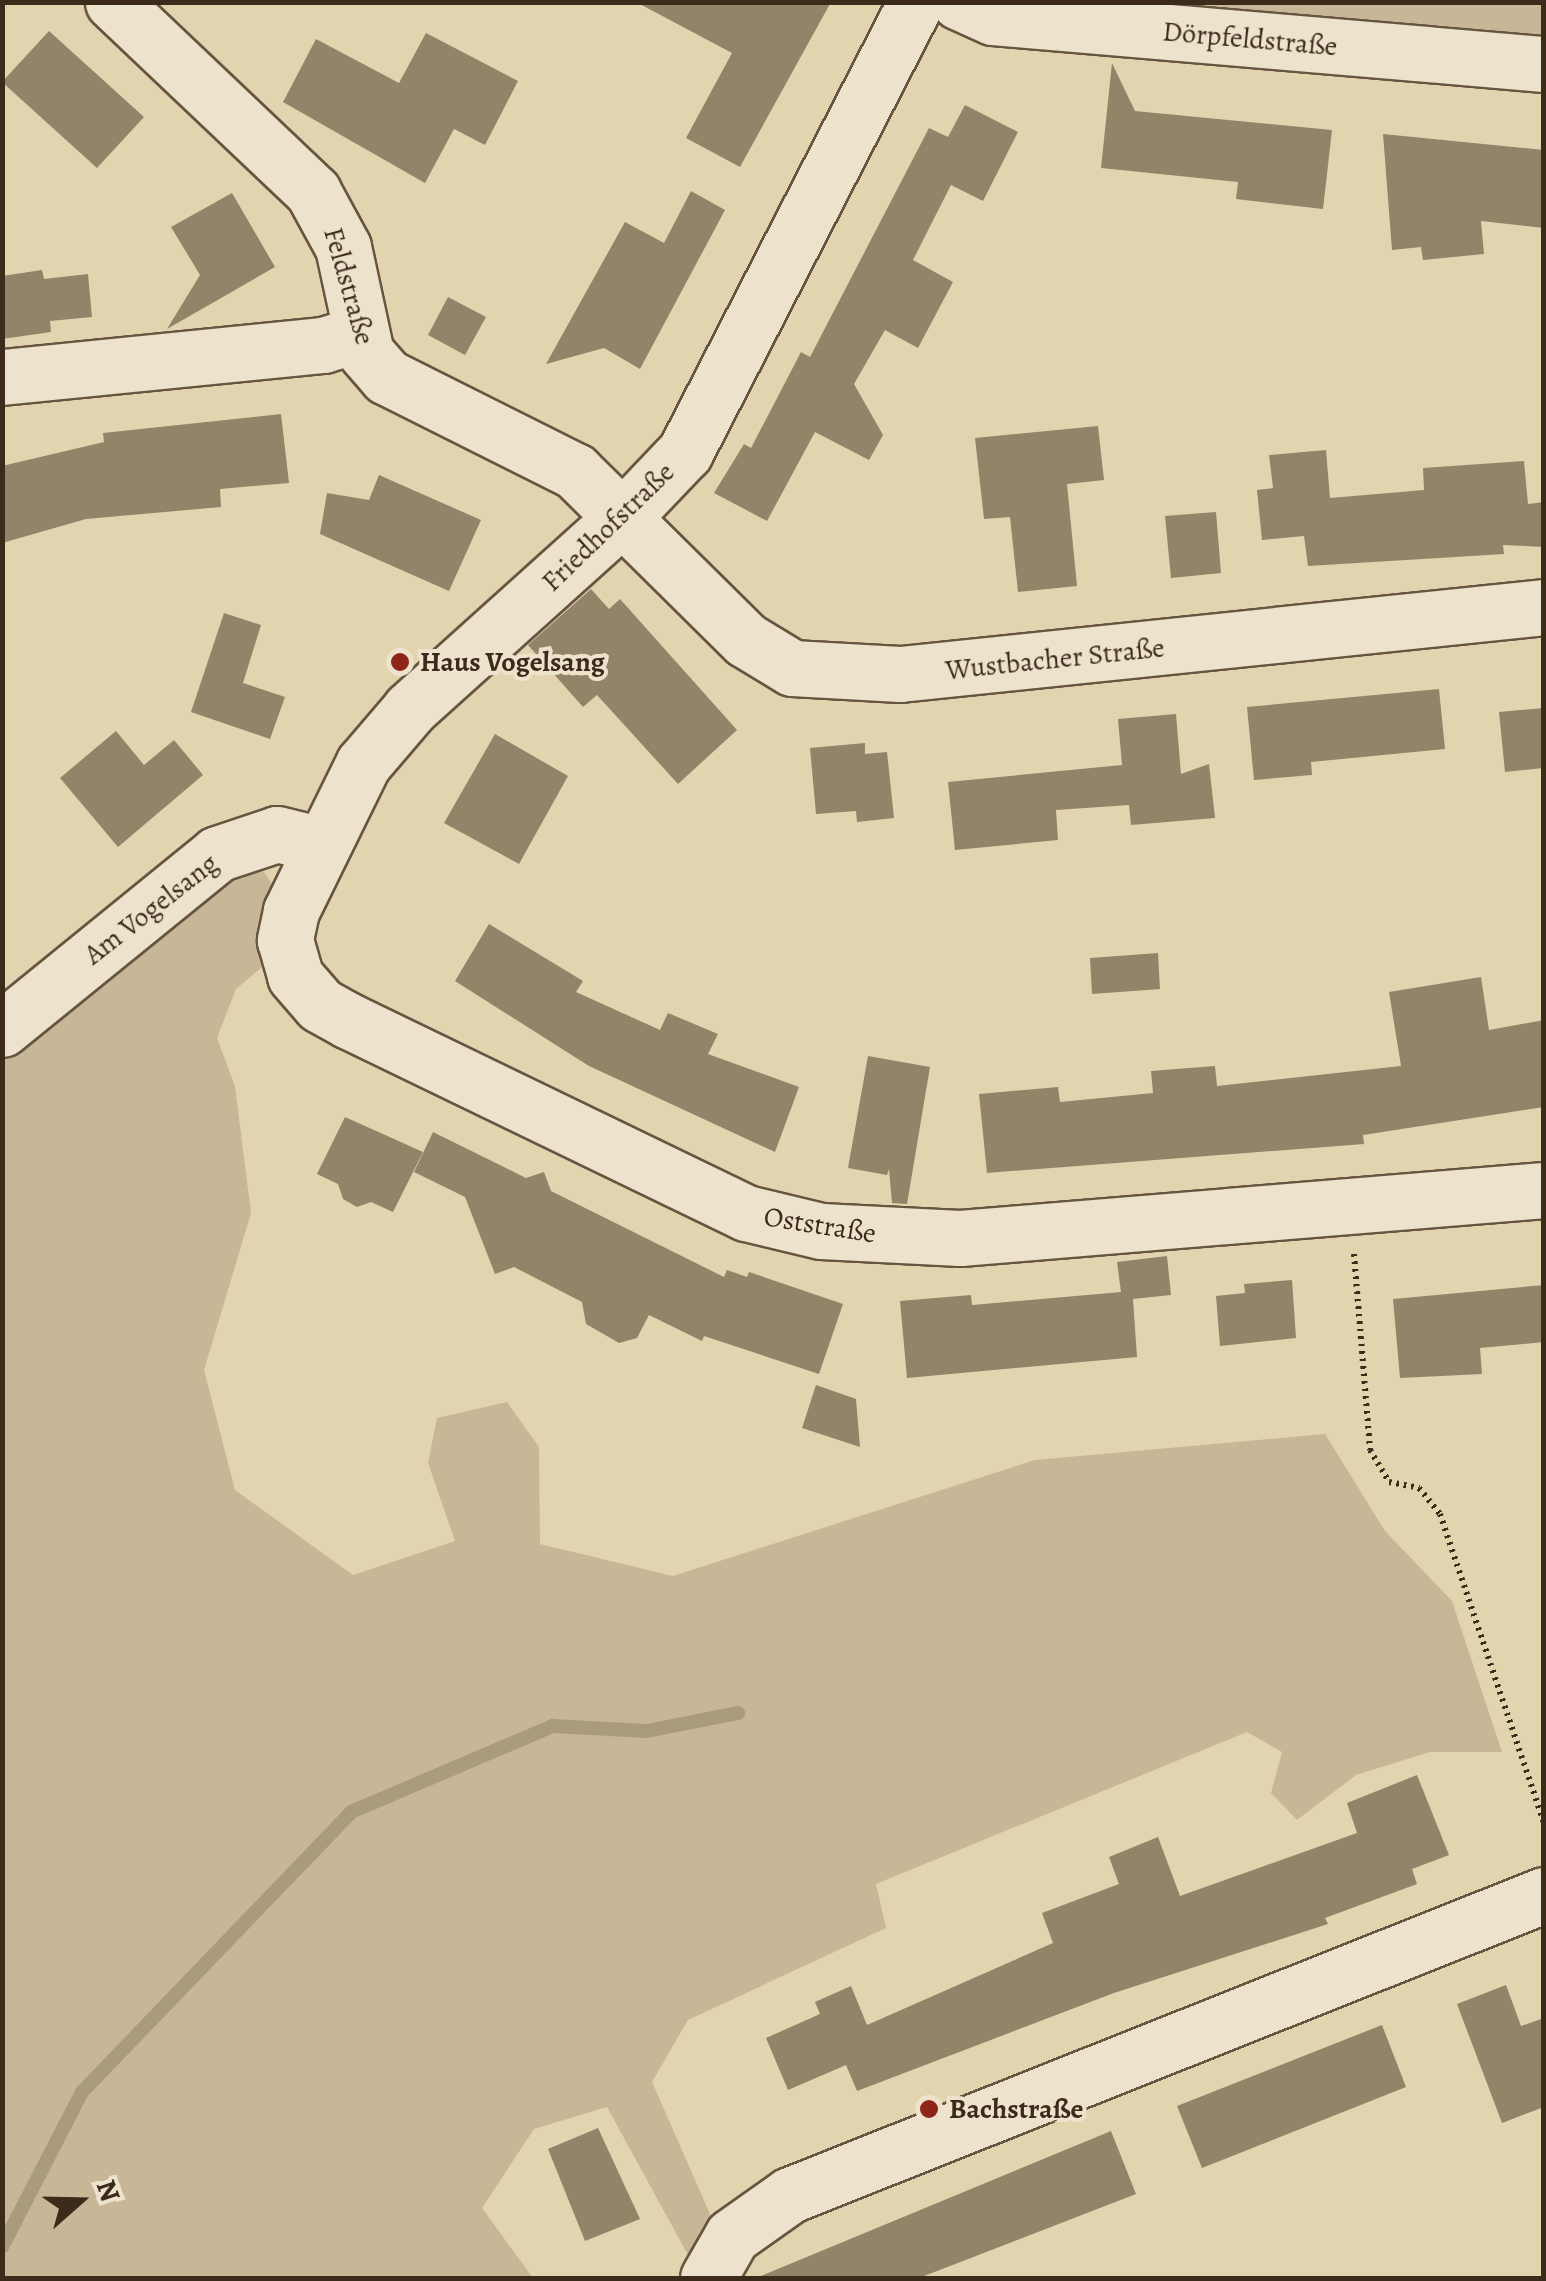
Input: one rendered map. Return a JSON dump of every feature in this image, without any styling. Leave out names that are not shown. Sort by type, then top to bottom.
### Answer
[{"type":"street","name":"Feldstraße","points":[[113,2],[313,192],[342,247],[360,334],[387,377],[575,471],[624,516]]},
{"type":"street","name":"Friedhofstraße","points":[[318,844],[363,764],[410,709],[624,516],[685,452],[916,2]]},
{"type":"street","name":"Dörpfeldstraße","points":[[959,2],[992,17],[1544,64]]},
{"type":"street","points":[[2,376],[324,345],[360,334]]},
{"type":"street","name":"Wustbacher Straße","points":[[624,516],[746,640],[770,658],[810,671],[900,674],[1544,607]]},
{"type":"street","name":"Am Vogelsang","points":[[2,1029],[217,854],[277,834],[318,844]]},
{"type":"street","name":"Oststraße","points":[[318,844],[285,940],[295,976],[320,1004],[746,1213],[821,1231],[960,1238],[1544,1190]]},
{"type":"street","points":[[708,2278],[732,2236],[790,2195],[1544,1895]]},
{"type":"path","points":[[1350,1208],[1370,1450],[1390,1482],[1420,1488],[1440,1514],[1544,1824]]},
{"type":"shaded area","points":[[1183,3],[1543,3],[1543,37]]},
{"type":"shaded area","points":[[241,865],[264,872],[279,894],[277,929],[263,966],[236,989],[217,1038],[235,1086],[251,1213],[204,1370],[235,1490],[353,1575],[455,1541],[428,1463],[437,1418],[507,1402],[539,1447],[540,1544],[673,1576],[1035,1460],[1325,1434],[1385,1531],[1452,1601],[1502,1752],[1430,1752],[1356,1775],[1297,1820],[1271,1793],[1282,1752],[1247,1732],[876,1884],[886,1928],[688,2020],[652,2082],[714,2223],[688,2255],[607,2107],[534,2129],[482,2208],[533,2278],[3,2278],[2,1058],[211,877]]},
{"type":"building","points":[[636,2],[831,2],[740,167],[686,138],[732,53]]},
{"type":"building","points":[[49,31],[144,117],[97,168],[2,82]]},
{"type":"building","points":[[426,33],[518,81],[485,145],[454,129],[425,183],[283,102],[316,39],[399,83]]},
{"type":"building","points":[[1112,63],[1135,111],[1332,130],[1323,209],[1236,199],[1238,182],[1101,168]]},
{"type":"building","points":[[965,105],[1018,132],[983,201],[951,185],[913,260],[953,282],[918,348],[885,330],[854,384],[883,435],[869,460],[815,432],[767,521],[714,493],[744,444],[751,448],[801,352],[810,357],[929,128],[948,137]]},
{"type":"building","points":[[1383,134],[1544,150],[1544,228],[1481,221],[1484,254],[1423,260],[1421,247],[1392,250]]},
{"type":"building","points":[[691,191],[725,210],[640,369],[604,348],[546,364],[625,222],[664,243]]},
{"type":"building","points":[[232,193],[275,267],[167,329],[200,275],[171,227]]},
{"type":"building","points":[[42,270],[44,279],[88,274],[92,317],[50,321],[51,332],[2,339],[2,276]]},
{"type":"building","points":[[448,297],[486,317],[465,355],[428,335]]},
{"type":"building","points":[[281,414],[289,483],[220,489],[221,507],[86,519],[2,543],[2,466],[104,442],[103,433]]},
{"type":"building","points":[[1098,426],[1104,480],[1067,484],[1077,586],[1018,592],[1010,517],[984,519],[975,438]]},
{"type":"building","points":[[1326,450],[1330,498],[1424,490],[1423,468],[1524,461],[1528,504],[1544,502],[1544,547],[1503,545],[1504,554],[1308,566],[1304,536],[1262,540],[1257,490],[1273,488],[1269,455]]},
{"type":"building","points":[[379,475],[481,520],[449,591],[320,534],[327,493],[369,500]]},
{"type":"building","points":[[1216,512],[1221,573],[1171,578],[1165,516]]},
{"type":"building","points":[[591,589],[609,609],[620,599],[737,730],[678,784],[597,695],[583,707],[528,645]]},
{"type":"building","points":[[224,613],[261,625],[243,683],[285,697],[270,739],[191,712]]},
{"type":"building","points":[[1439,689],[1445,749],[1311,762],[1312,775],[1254,780],[1247,707]]},
{"type":"building","points":[[1544,708],[1544,768],[1505,772],[1499,712]]},
{"type":"building","points":[[1176,714],[1181,774],[1209,764],[1215,818],[1131,825],[1129,805],[1056,810],[1058,840],[955,850],[948,782],[1122,765],[1118,719]]},
{"type":"building","points":[[116,731],[144,765],[174,740],[203,775],[118,847],[60,778]]},
{"type":"building","points":[[495,734],[568,776],[519,864],[444,823]]},
{"type":"building","points":[[865,743],[865,754],[887,752],[894,818],[857,822],[856,811],[816,814],[810,748]]},
{"type":"building","points":[[489,924],[583,981],[576,992],[660,1030],[668,1013],[718,1034],[708,1054],[799,1087],[775,1152],[589,1066],[455,981]]},
{"type":"building","points":[[1158,953],[1160,989],[1092,994],[1090,958]]},
{"type":"building","points":[[1481,977],[1489,1030],[1544,1020],[1544,1107],[1363,1135],[1364,1144],[987,1173],[979,1094],[1058,1087],[1060,1102],[1153,1093],[1151,1071],[1215,1066],[1217,1086],[1401,1066],[1389,992]]},
{"type":"building","points":[[868,1056],[930,1067],[907,1204],[892,1203],[889,1169],[887,1175],[848,1168]]},
{"type":"building","points":[[345,1117],[423,1152],[393,1212],[371,1202],[357,1207],[343,1199],[338,1184],[317,1174]]},
{"type":"building","points":[[433,1132],[526,1178],[544,1172],[551,1191],[724,1277],[727,1270],[747,1277],[749,1272],[843,1304],[819,1374],[704,1336],[702,1341],[649,1315],[637,1338],[619,1343],[586,1324],[582,1302],[514,1267],[495,1274],[465,1197],[414,1172]]},
{"type":"building","points":[[1167,1256],[1171,1295],[1133,1299],[1137,1357],[907,1378],[900,1301],[971,1295],[972,1305],[1121,1292],[1117,1262]]},
{"type":"building","points":[[1292,1280],[1296,1338],[1220,1346],[1216,1296],[1245,1293],[1244,1284]]},
{"type":"building","points":[[1544,1285],[1544,1342],[1480,1348],[1482,1374],[1400,1378],[1393,1299]]},
{"type":"building","points":[[816,1385],[856,1399],[860,1447],[802,1428]]},
{"type":"building","points":[[1417,1775],[1449,1855],[1412,1869],[1417,1884],[1325,1918],[1328,1924],[1114,1993],[857,2091],[846,2065],[788,2090],[766,2038],[820,2014],[815,2002],[851,1986],[867,2025],[1053,1943],[1042,1913],[1119,1884],[1109,1857],[1158,1837],[1180,1896],[1357,1833],[1347,1803]]},
{"type":"building","points":[[1506,1985],[1521,2026],[1544,2018],[1544,2107],[1502,2123],[1457,2004]]},
{"type":"building","points":[[1382,2025],[1406,2087],[1202,2168],[1177,2106]]},
{"type":"building","points":[[598,2128],[640,2219],[585,2241],[548,2149]]},
{"type":"building","points":[[1111,2131],[1136,2194],[919,2278],[756,2278]]},
{"type":"waterway","points":[[2,2247],[82,2092],[351,1812],[553,1726],[647,1731],[738,1713]]},
{"type":"place","name":"Haus Vogelsang","points":[[400,662]]},
{"type":"place","name":"Bachstraße","points":[[929,2109]]}]
